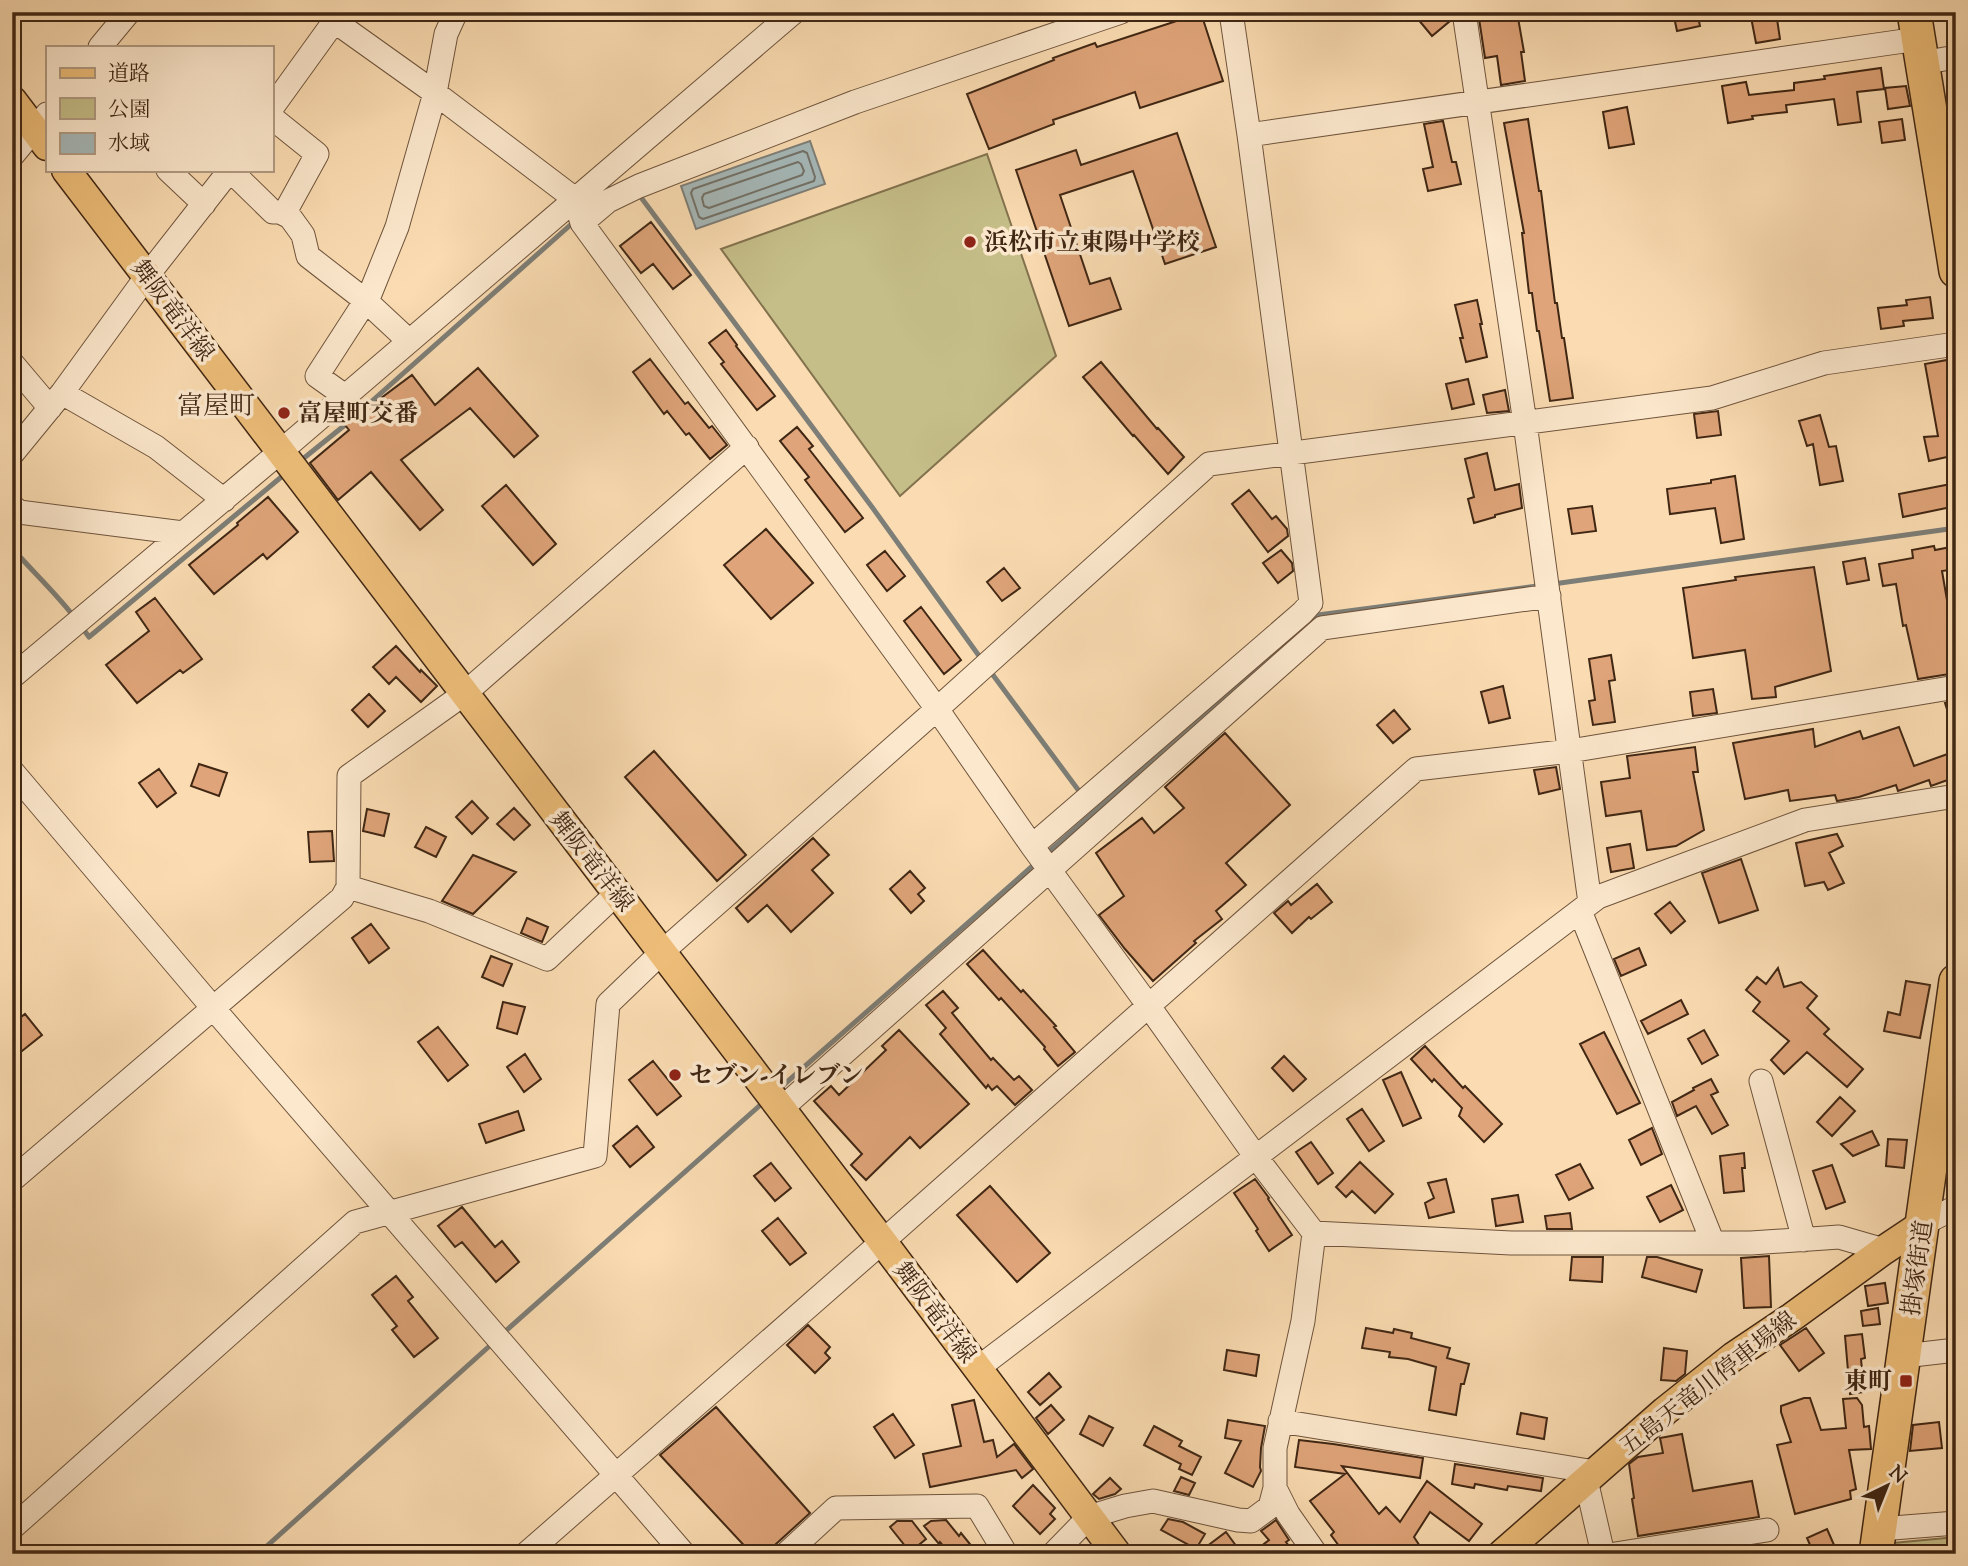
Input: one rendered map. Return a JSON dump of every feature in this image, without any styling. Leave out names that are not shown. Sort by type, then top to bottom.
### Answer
[{"type":"highway","points":[[1918,38],[1956,271]]},
{"type":"highway","name":"掛塚街道","points":[[1878,1541],[1956,981]]},
{"type":"main road","points":[[12,100],[43,130]]},
{"type":"main road","name":"舞阪竜洋線","points":[[68,172],[1117,1554]]},
{"type":"main road","name":"五島天竜川停車場線","points":[[1503,1554],[1665,1411],[1734,1356],[1923,1224]]},
{"type":"street","points":[[101,46],[129,12]]},
{"type":"street","points":[[345,396],[317,376],[366,301],[397,228],[435,93],[446,34],[456,12]]},
{"type":"street","points":[[12,677],[281,452],[794,12]]},
{"type":"street","points":[[1032,846],[1311,603],[1231,12]]},
{"type":"street","points":[[1464,12],[1570,751],[1585,907],[1713,1243]]},
{"type":"street","points":[[582,223],[608,201],[639,186],[855,103],[1114,13]]},
{"type":"street","points":[[273,107],[338,17],[575,199],[582,223],[937,709],[1256,1157],[1314,1233],[1303,1321],[1275,1448],[1275,1488],[1270,1507],[1251,1521],[1153,1501],[1125,1506],[1089,1517],[1054,1554]]},
{"type":"street","points":[[1249,135],[1918,38],[1956,57]]},
{"type":"street","points":[[273,119],[317,154],[284,214]]},
{"type":"street","points":[[12,156],[43,130]]},
{"type":"street","points":[[170,172],[204,204]]},
{"type":"street","points":[[12,454],[228,172]]},
{"type":"street","points":[[232,172],[273,212],[290,217],[303,234],[309,256],[366,301],[409,341]]},
{"type":"street","points":[[12,1528],[355,1222],[595,1156],[608,1004],[662,952],[1209,464],[1712,398],[1824,363],[1956,344]]},
{"type":"street","points":[[12,363],[56,400],[156,447],[223,500]]},
{"type":"street","points":[[12,1181],[342,898],[348,887],[349,776],[464,694],[747,447]]},
{"type":"street","points":[[12,506],[19,512],[184,533]]},
{"type":"street","points":[[782,1110],[1322,628],[1548,590]]},
{"type":"street","points":[[526,1554],[1416,769],[1570,751],[1956,687]]},
{"type":"street","points":[[12,771],[684,1554]]},
{"type":"street","points":[[978,1368],[1598,897],[1805,820],[1956,796]]},
{"type":"street","points":[[348,887],[429,911],[547,960],[617,893]]},
{"type":"street","points":[[1761,1081],[1804,1240]]},
{"type":"street","points":[[1923,1224],[1956,1207]]},
{"type":"street","points":[[1314,1233],[1511,1243],[1751,1243],[1839,1237],[1884,1250]]},
{"type":"street","points":[[1904,1356],[1956,1350]]},
{"type":"street","points":[[1280,1421],[1591,1476],[1603,1554]]},
{"type":"street","points":[[1275,1488],[1288,1514],[1316,1554]]},
{"type":"street","points":[[786,1554],[836,1508],[977,1506],[1006,1554]]},
{"type":"street","points":[[1878,1541],[1956,1523]]},
{"type":"street","points":[[1615,1554],[1767,1530]]},
{"type":"green space","points":[[987,154],[1056,356],[900,496],[721,249]]},
{"type":"green space","points":[[1956,1537],[1956,1554],[1894,1554],[1893,1543]]},
{"type":"water","points":[[810,141],[825,184],[696,229],[681,186]]},
{"type":"building","points":[[1412,12],[1443,12],[1450,21],[1432,36]]},
{"type":"building","points":[[1478,12],[1517,12],[1524,52],[1521,52],[1525,81],[1501,85],[1497,56],[1485,58]]},
{"type":"building","points":[[1673,12],[1697,12],[1700,26],[1677,31]]},
{"type":"building","points":[[1750,12],[1776,12],[1780,39],[1756,43]]},
{"type":"building","points":[[1201,13],[1223,81],[1140,108],[1135,92],[1053,120],[1054,124],[989,149],[967,94],[1095,43],[1097,47]]},
{"type":"building","points":[[1881,68],[1884,89],[1857,92],[1861,122],[1838,125],[1834,99],[1786,105],[1787,112],[1752,116],[1753,119],[1728,123],[1722,86],[1746,82],[1749,95],[1794,90],[1794,83]]},
{"type":"building","points":[[1906,86],[1910,106],[1888,109],[1885,88]]},
{"type":"building","points":[[1627,107],[1634,144],[1609,148],[1603,112]]},
{"type":"building","points":[[1528,119],[1541,191],[1555,303],[1564,338],[1573,398],[1550,401],[1532,293],[1529,293],[1524,233],[1504,123]]},
{"type":"building","points":[[1902,119],[1905,140],[1882,143],[1879,122]]},
{"type":"building","points":[[1443,121],[1452,162],[1456,162],[1461,184],[1428,191],[1423,169],[1433,167],[1424,124]]},
{"type":"building","points":[[1177,133],[1216,247],[1165,264],[1133,171],[1060,195],[1090,284],[1110,278],[1121,309],[1069,326],[1016,170],[1076,150],[1081,165]]},
{"type":"building","points":[[651,222],[691,275],[673,289],[653,264],[641,273],[620,246]]},
{"type":"building","points":[[1930,297],[1933,318],[1903,321],[1904,326],[1881,329],[1878,308],[1907,305],[1906,300]]},
{"type":"building","points":[[1477,300],[1487,357],[1466,362],[1455,305]]},
{"type":"building","points":[[726,330],[775,396],[757,410],[721,364],[724,362],[709,343]]},
{"type":"building","points":[[650,359],[685,404],[688,402],[727,445],[710,459],[667,411],[664,414],[633,372]]},
{"type":"building","points":[[1947,360],[1956,405],[1956,455],[1929,461],[1924,437],[1938,436],[1925,364]]},
{"type":"building","points":[[1101,362],[1184,457],[1168,474],[1083,377]]},
{"type":"building","points":[[478,368],[538,436],[514,457],[470,408],[401,460],[443,510],[420,530],[371,472],[338,500],[310,463],[349,430],[345,425],[412,375],[435,405]]},
{"type":"building","points":[[1468,379],[1474,404],[1452,409],[1446,384]]},
{"type":"building","points":[[1505,390],[1509,411],[1487,413],[1483,395]]},
{"type":"building","points":[[1718,411],[1721,435],[1697,438],[1694,414]]},
{"type":"building","points":[[1820,415],[1829,447],[1836,446],[1843,481],[1820,485],[1813,444],[1807,446],[1799,421]]},
{"type":"building","points":[[797,427],[813,446],[809,449],[863,518],[845,532],[805,480],[809,477],[780,441]]},
{"type":"building","points":[[1487,453],[1495,490],[1519,484],[1522,508],[1474,523],[1468,499],[1474,497],[1465,459]]},
{"type":"building","points":[[1735,476],[1744,539],[1721,543],[1715,508],[1670,514],[1667,489],[1711,483],[1711,480]]},
{"type":"building","points":[[1956,483],[1956,506],[1903,517],[1899,494]]},
{"type":"building","points":[[506,485],[556,544],[533,565],[482,506]]},
{"type":"building","points":[[1249,490],[1272,519],[1276,516],[1287,529],[1288,536],[1268,552],[1232,504]]},
{"type":"building","points":[[268,497],[298,532],[267,559],[263,554],[214,594],[189,565]]},
{"type":"building","points":[[1592,506],[1596,531],[1572,534],[1568,509]]},
{"type":"building","points":[[766,529],[813,583],[771,619],[724,565]]},
{"type":"building","points":[[1934,546],[1935,550],[1956,546],[1956,569],[1942,571],[1948,606],[1956,604],[1956,673],[1918,679],[1906,625],[1903,626],[1896,584],[1883,586],[1879,564],[1913,558],[1912,550]]},
{"type":"building","points":[[1281,550],[1292,563],[1293,571],[1278,583],[1263,563]]},
{"type":"building","points":[[885,551],[905,576],[887,591],[867,565]]},
{"type":"building","points":[[1865,558],[1869,580],[1847,584],[1843,562]]},
{"type":"building","points":[[1814,567],[1831,671],[1775,687],[1776,697],[1752,699],[1745,650],[1693,658],[1683,588],[1736,580],[1735,577]]},
{"type":"building","points":[[1004,568],[1020,588],[1002,601],[987,582]]},
{"type":"building","points":[[155,598],[202,659],[183,673],[180,670],[137,703],[106,665],[149,631],[136,612]]},
{"type":"building","points":[[921,607],[961,660],[944,674],[904,621]]},
{"type":"building","points":[[396,646],[437,686],[421,702],[396,677],[389,684],[373,667]]},
{"type":"building","points":[[1611,655],[1615,680],[1609,681],[1615,722],[1593,725],[1589,701],[1595,700],[1589,659]]},
{"type":"building","points":[[1503,686],[1510,718],[1489,723],[1481,692]]},
{"type":"building","points":[[1713,689],[1717,713],[1693,716],[1690,692]]},
{"type":"building","points":[[369,694],[385,711],[368,727],[352,710]]},
{"type":"building","points":[[1956,701],[1956,727],[1953,728],[1945,703]]},
{"type":"building","points":[[1394,710],[1410,729],[1393,743],[1377,725]]},
{"type":"building","points":[[1899,727],[1914,766],[1956,751],[1956,777],[1931,786],[1929,780],[1898,791],[1896,785],[1837,801],[1835,795],[1790,801],[1788,790],[1745,799],[1733,743],[1813,729],[1815,747],[1860,731],[1863,739]]},
{"type":"building","points":[[1225,733],[1290,805],[1226,863],[1246,885],[1216,911],[1222,919],[1194,941],[1196,943],[1153,981],[1099,915],[1124,896],[1096,853],[1142,818],[1154,833],[1184,808],[1165,787]]},
{"type":"building","points":[[1695,747],[1698,772],[1693,772],[1704,830],[1676,846],[1647,850],[1641,811],[1606,816],[1601,782],[1630,778],[1627,756]]},
{"type":"building","points":[[654,751],[746,855],[717,881],[625,777]]},
{"type":"building","points":[[199,764],[227,773],[219,796],[191,786]]},
{"type":"building","points":[[1556,767],[1560,789],[1539,794],[1534,770]]},
{"type":"building","points":[[159,769],[176,793],[157,807],[139,783]]},
{"type":"building","points":[[472,801],[488,818],[472,834],[456,817]]},
{"type":"building","points":[[514,808],[530,825],[514,840],[497,824]]},
{"type":"building","points":[[367,809],[389,814],[384,836],[363,831]]},
{"type":"building","points":[[426,827],[446,837],[436,857],[415,847]]},
{"type":"building","points":[[332,831],[334,861],[310,862],[308,832]]},
{"type":"building","points":[[1837,834],[1843,846],[1829,853],[1844,883],[1828,890],[1824,882],[1805,886],[1796,843]]},
{"type":"building","points":[[813,838],[829,855],[812,870],[833,893],[791,932],[767,905],[748,922],[736,908]]},
{"type":"building","points":[[1630,844],[1634,868],[1611,872],[1607,848]]},
{"type":"building","points":[[473,855],[516,872],[473,914],[442,901]]},
{"type":"building","points":[[1741,859],[1758,910],[1719,923],[1702,873]]},
{"type":"building","points":[[910,871],[925,888],[918,894],[924,901],[911,913],[890,889]]},
{"type":"building","points":[[1317,884],[1332,902],[1311,919],[1309,917],[1292,933],[1274,913],[1288,901],[1291,905]]},
{"type":"building","points":[[1670,902],[1685,921],[1671,933],[1655,914]]},
{"type":"building","points":[[527,918],[548,927],[542,942],[521,933]]},
{"type":"building","points":[[371,924],[389,948],[369,963],[352,938]]},
{"type":"building","points":[[1639,948],[1646,965],[1621,976],[1614,959]]},
{"type":"building","points":[[983,950],[1056,1026],[1054,1027],[1075,1052],[1058,1066],[1045,1047],[967,964]]},
{"type":"building","points":[[491,956],[512,964],[503,986],[482,977]]},
{"type":"building","points":[[1778,968],[1784,987],[1801,982],[1817,996],[1807,1008],[1829,1029],[1824,1034],[1863,1069],[1847,1087],[1807,1052],[1784,1074],[1771,1060],[1789,1041],[1753,1011],[1760,1002],[1746,990],[1757,977],[1766,984]]},
{"type":"building","points":[[1906,981],[1930,985],[1920,1038],[1884,1031],[1888,1012],[1900,1015]]},
{"type":"building","points":[[943,991],[958,1008],[952,1013],[991,1060],[993,1058],[1014,1080],[1019,1076],[1032,1090],[1015,1105],[997,1086],[992,1090],[988,1085],[986,1088],[940,1034],[946,1028],[926,1005]]},
{"type":"building","points":[[1681,1000],[1688,1014],[1648,1034],[1641,1021]]},
{"type":"building","points":[[503,1002],[525,1007],[517,1034],[497,1028]]},
{"type":"building","points":[[25,1014],[42,1035],[12,1059],[12,1024]]},
{"type":"building","points":[[438,1027],[468,1065],[448,1081],[418,1042]]},
{"type":"building","points":[[899,1030],[969,1104],[920,1148],[910,1137],[866,1180],[851,1165],[862,1154],[814,1101],[831,1086],[839,1095],[886,1050],[882,1046]]},
{"type":"building","points":[[1704,1030],[1718,1055],[1702,1064],[1688,1039]]},
{"type":"building","points":[[1604,1032],[1640,1103],[1617,1114],[1580,1044]]},
{"type":"building","points":[[1425,1046],[1463,1088],[1465,1086],[1502,1124],[1484,1142],[1459,1116],[1462,1108],[1411,1059]]},
{"type":"building","points":[[525,1054],[541,1079],[524,1092],[507,1067]]},
{"type":"building","points":[[1284,1056],[1306,1079],[1293,1091],[1272,1068]]},
{"type":"building","points":[[653,1061],[681,1096],[657,1115],[629,1080]]},
{"type":"building","points":[[1401,1072],[1421,1118],[1403,1126],[1383,1080]]},
{"type":"building","points":[[1711,1079],[1718,1092],[1711,1095],[1728,1125],[1712,1134],[1696,1106],[1677,1116],[1672,1102]]},
{"type":"building","points":[[1840,1097],[1855,1111],[1832,1136],[1817,1122]]},
{"type":"building","points":[[1362,1109],[1384,1141],[1369,1151],[1347,1119]]},
{"type":"building","points":[[518,1111],[524,1130],[486,1143],[479,1124]]},
{"type":"building","points":[[637,1126],[654,1147],[630,1167],[613,1146]]},
{"type":"building","points":[[1652,1128],[1662,1154],[1641,1165],[1629,1140]]},
{"type":"building","points":[[1872,1131],[1879,1145],[1853,1156],[1841,1144]]},
{"type":"building","points":[[1888,1139],[1907,1140],[1904,1168],[1886,1166]]},
{"type":"building","points":[[1311,1142],[1333,1173],[1318,1184],[1296,1152]]},
{"type":"building","points":[[1744,1153],[1744,1191],[1724,1193],[1720,1156]]},
{"type":"building","points":[[1360,1162],[1393,1194],[1375,1213],[1352,1191],[1346,1197],[1336,1187]]},
{"type":"building","points":[[771,1163],[791,1188],[775,1201],[754,1176]]},
{"type":"building","points":[[1580,1164],[1593,1188],[1569,1200],[1556,1175]]},
{"type":"building","points":[[1832,1165],[1845,1202],[1826,1209],[1813,1171]]},
{"type":"building","points":[[1255,1179],[1292,1235],[1269,1251],[1234,1193]]},
{"type":"building","points":[[1446,1179],[1454,1212],[1429,1218],[1425,1203],[1434,1198],[1428,1183]]},
{"type":"building","points":[[1671,1185],[1683,1210],[1660,1222],[1647,1197]]},
{"type":"building","points":[[990,1186],[1050,1253],[1017,1282],[957,1215]]},
{"type":"building","points":[[1518,1195],[1523,1222],[1496,1226],[1492,1199]]},
{"type":"building","points":[[462,1207],[495,1247],[502,1241],[519,1262],[496,1282],[462,1242],[455,1247],[438,1226]]},
{"type":"building","points":[[1570,1213],[1572,1229],[1547,1229],[1545,1216]]},
{"type":"building","points":[[778,1218],[806,1253],[790,1265],[762,1231]]},
{"type":"building","points":[[1769,1256],[1771,1307],[1744,1308],[1741,1258]]},
{"type":"building","points":[[1572,1257],[1603,1257],[1602,1282],[1570,1280]]},
{"type":"building","points":[[1647,1257],[1657,1257],[1702,1270],[1696,1292],[1642,1277]]},
{"type":"building","points":[[396,1276],[413,1297],[408,1301],[438,1338],[414,1357],[392,1330],[397,1326],[372,1295]]},
{"type":"building","points":[[1885,1283],[1888,1303],[1868,1306],[1865,1286]]},
{"type":"building","points":[[1878,1308],[1880,1324],[1863,1326],[1861,1311]]},
{"type":"building","points":[[808,1325],[830,1347],[825,1353],[830,1358],[815,1373],[787,1345]]},
{"type":"building","points":[[1366,1328],[1412,1333],[1411,1338],[1450,1348],[1447,1358],[1469,1364],[1464,1384],[1461,1384],[1456,1415],[1429,1410],[1436,1367],[1389,1357],[1390,1352],[1362,1348]]},
{"type":"building","points":[[1806,1328],[1824,1353],[1799,1371],[1780,1345]]},
{"type":"building","points":[[1862,1334],[1865,1358],[1861,1359],[1864,1392],[1850,1394],[1845,1336]]},
{"type":"building","points":[[1664,1348],[1687,1351],[1685,1374],[1676,1381],[1661,1380]]},
{"type":"building","points":[[1227,1350],[1259,1355],[1256,1376],[1224,1370]]},
{"type":"building","points":[[1049,1373],[1061,1387],[1040,1405],[1028,1392]]},
{"type":"building","points":[[1810,1398],[1821,1430],[1846,1428],[1843,1399],[1857,1398],[1862,1405],[1864,1427],[1869,1426],[1871,1449],[1849,1450],[1856,1489],[1850,1491],[1851,1499],[1795,1514],[1777,1445],[1791,1442],[1781,1406]]},
{"type":"building","points":[[974,1400],[984,1442],[993,1440],[997,1457],[1014,1444],[1033,1469],[1022,1478],[1016,1470],[930,1487],[923,1454],[961,1446],[952,1405]]},
{"type":"building","points":[[1051,1405],[1064,1420],[1048,1434],[1036,1418]]},
{"type":"building","points":[[716,1407],[810,1513],[765,1554],[752,1554],[660,1455]]},
{"type":"building","points":[[1521,1413],[1547,1418],[1544,1439],[1517,1434]]},
{"type":"building","points":[[893,1414],[914,1445],[895,1458],[874,1427]]},
{"type":"building","points":[[1089,1416],[1113,1428],[1103,1446],[1080,1434]]},
{"type":"building","points":[[1228,1420],[1265,1426],[1261,1471],[1253,1487],[1225,1473],[1241,1441],[1225,1438]]},
{"type":"building","points":[[1939,1422],[1942,1448],[1910,1451],[1913,1425]]},
{"type":"building","points":[[1154,1426],[1182,1441],[1179,1446],[1201,1457],[1192,1475],[1179,1469],[1181,1464],[1144,1445]]},
{"type":"building","points":[[1682,1434],[1693,1491],[1752,1481],[1759,1517],[1638,1536],[1629,1464],[1638,1457],[1663,1453],[1660,1438]]},
{"type":"building","points":[[1299,1440],[1423,1458],[1420,1478],[1342,1466],[1379,1514],[1386,1507],[1400,1522],[1427,1481],[1482,1524],[1469,1541],[1430,1512],[1414,1537],[1425,1554],[1345,1554],[1331,1535],[1334,1532],[1310,1501],[1345,1474],[1295,1467]]},
{"type":"building","points":[[1455,1464],[1543,1478],[1541,1491],[1508,1486],[1507,1490],[1475,1484],[1474,1488],[1452,1484]]},
{"type":"building","points":[[1181,1477],[1195,1483],[1189,1495],[1174,1491]]},
{"type":"building","points":[[1110,1478],[1121,1489],[1099,1499],[1093,1494]]},
{"type":"building","points":[[1033,1485],[1055,1508],[1050,1514],[1055,1519],[1040,1534],[1013,1506]]},
{"type":"building","points":[[1168,1519],[1183,1522],[1205,1534],[1196,1549],[1161,1530]]},
{"type":"building","points":[[946,1520],[978,1554],[950,1554],[924,1526],[931,1521]]},
{"type":"building","points":[[1276,1520],[1295,1554],[1251,1554],[1269,1540],[1261,1531]]},
{"type":"building","points":[[897,1521],[912,1521],[926,1539],[910,1552],[890,1527]]},
{"type":"building","points":[[1827,1529],[1838,1554],[1814,1554],[1807,1538]]},
{"type":"building","points":[[1226,1532],[1242,1554],[1218,1554],[1210,1544]]},
{"type":"building","points":[[1761,1545],[1763,1554],[1707,1554]]},
{"type":"waterway","points":[[1056,22],[1083,12]]},
{"type":"waterway","points":[[637,192],[872,507],[982,660]]},
{"type":"waterway","points":[[299,462],[345,425],[576,220]]},
{"type":"waterway","points":[[81,626],[89,637],[286,473]]},
{"type":"waterway","points":[[1553,584],[1956,528]]},
{"type":"waterway","points":[[12,548],[75,618]]},
{"type":"waterway","points":[[1044,856],[1318,615],[1537,586]]},
{"type":"waterway","points":[[990,671],[1082,795]]},
{"type":"waterway","points":[[779,1089],[1037,862]]},
{"type":"waterway","points":[[501,1335],[766,1100]]},
{"type":"waterway","points":[[258,1554],[494,1342]]},
{"type":"place","name":"浜松市立東陽中学校","points":[[970,242]]},
{"type":"place","name":"富屋町交番","points":[[284,413]]},
{"type":"place","name":"セブン-イレブン","points":[[675,1075]]},
{"type":"place","name":"東町","points":[[1906,1381]]},
{"type":"district","name":"富屋町","points":[[216,405]]}]
